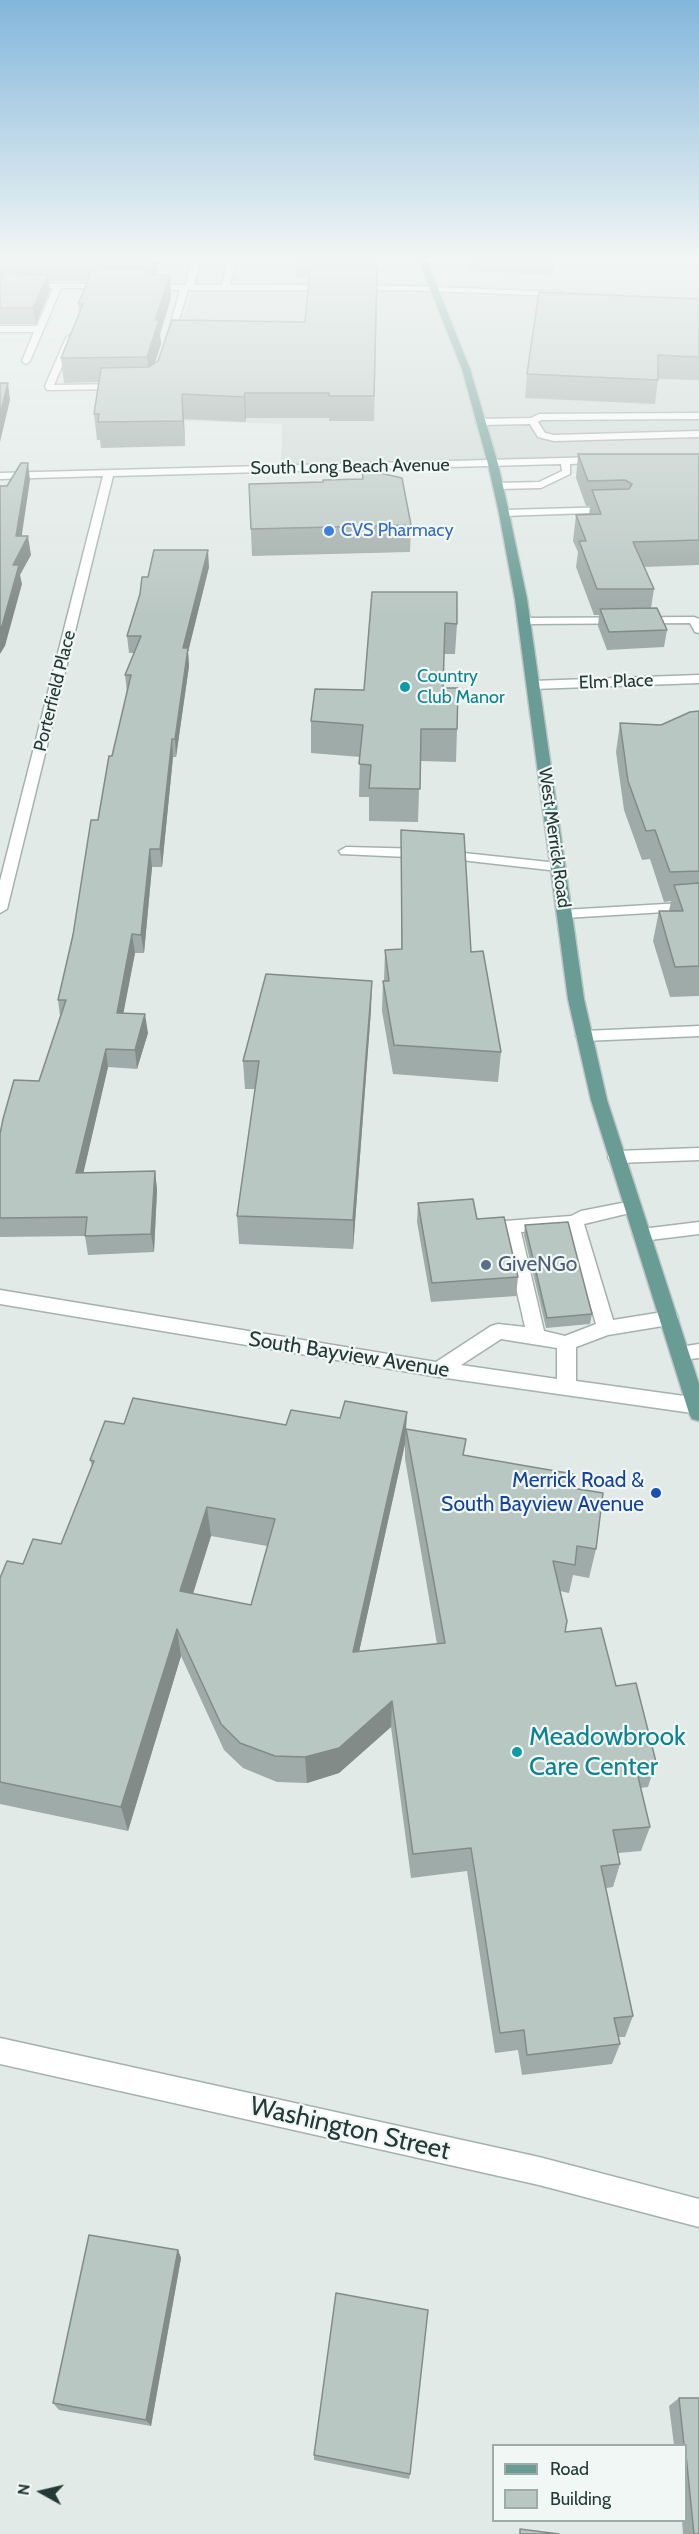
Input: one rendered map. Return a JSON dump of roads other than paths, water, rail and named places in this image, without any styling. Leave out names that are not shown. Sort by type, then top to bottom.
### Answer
[{"type":"main road","name":"West Merrick Road","points":[[469,379],[493,464],[524,621],[576,999],[584,1036],[616,1158],[669,1318],[690,1352],[698,1408]]},
{"type":"street","points":[[52,379],[50,388],[129,387]]},
{"type":"street","points":[[481,422],[533,420],[539,417],[699,416]]},
{"type":"street","points":[[533,420],[540,435],[554,438],[699,434]]},
{"type":"street","name":"South Long Beach Avenue","points":[[0,476],[610,460]]},
{"type":"street","points":[[504,513],[545,498],[567,472],[565,462]]},
{"type":"street","name":"Porterfield Place","points":[[0,909],[109,473]]},
{"type":"street","points":[[498,486],[545,498],[622,510]]},
{"type":"street","points":[[524,621],[694,620],[699,630]]},
{"type":"street","name":"Elm Place","points":[[533,685],[699,679]]},
{"type":"street","points":[[346,851],[404,850],[461,854],[558,867]]},
{"type":"street","points":[[564,914],[699,906]]},
{"type":"street","points":[[584,1036],[699,1031]]},
{"type":"street","points":[[616,1158],[699,1154]]},
{"type":"street","points":[[536,1336],[533,1303],[525,1264],[512,1226],[575,1222],[581,1216],[632,1207]]},
{"type":"street","points":[[575,1222],[581,1261],[591,1299],[606,1328]]},
{"type":"street","points":[[642,1235],[699,1228]]},
{"type":"street","name":"South Bayview Avenue","points":[[0,1297],[439,1370],[698,1408]]},
{"type":"street","points":[[439,1370],[498,1331],[566,1343],[606,1328],[669,1318]]},
{"type":"street","points":[[566,1343],[567,1388]]},
{"type":"street","name":"Washington Street","points":[[0,2051],[539,2171],[699,2212]]},
{"type":"place","name":"CVS Pharmacy","points":[[329,531]]},
{"type":"place","name":"Country Club Manor","points":[[405,687]]},
{"type":"place","name":"GiveNGo","points":[[486,1265]]},
{"type":"place","name":"Merrick Road & South Bayview Avenue","points":[[656,1493]]},
{"type":"place","name":"Meadowbrook Care Center","points":[[517,1752]]}]
